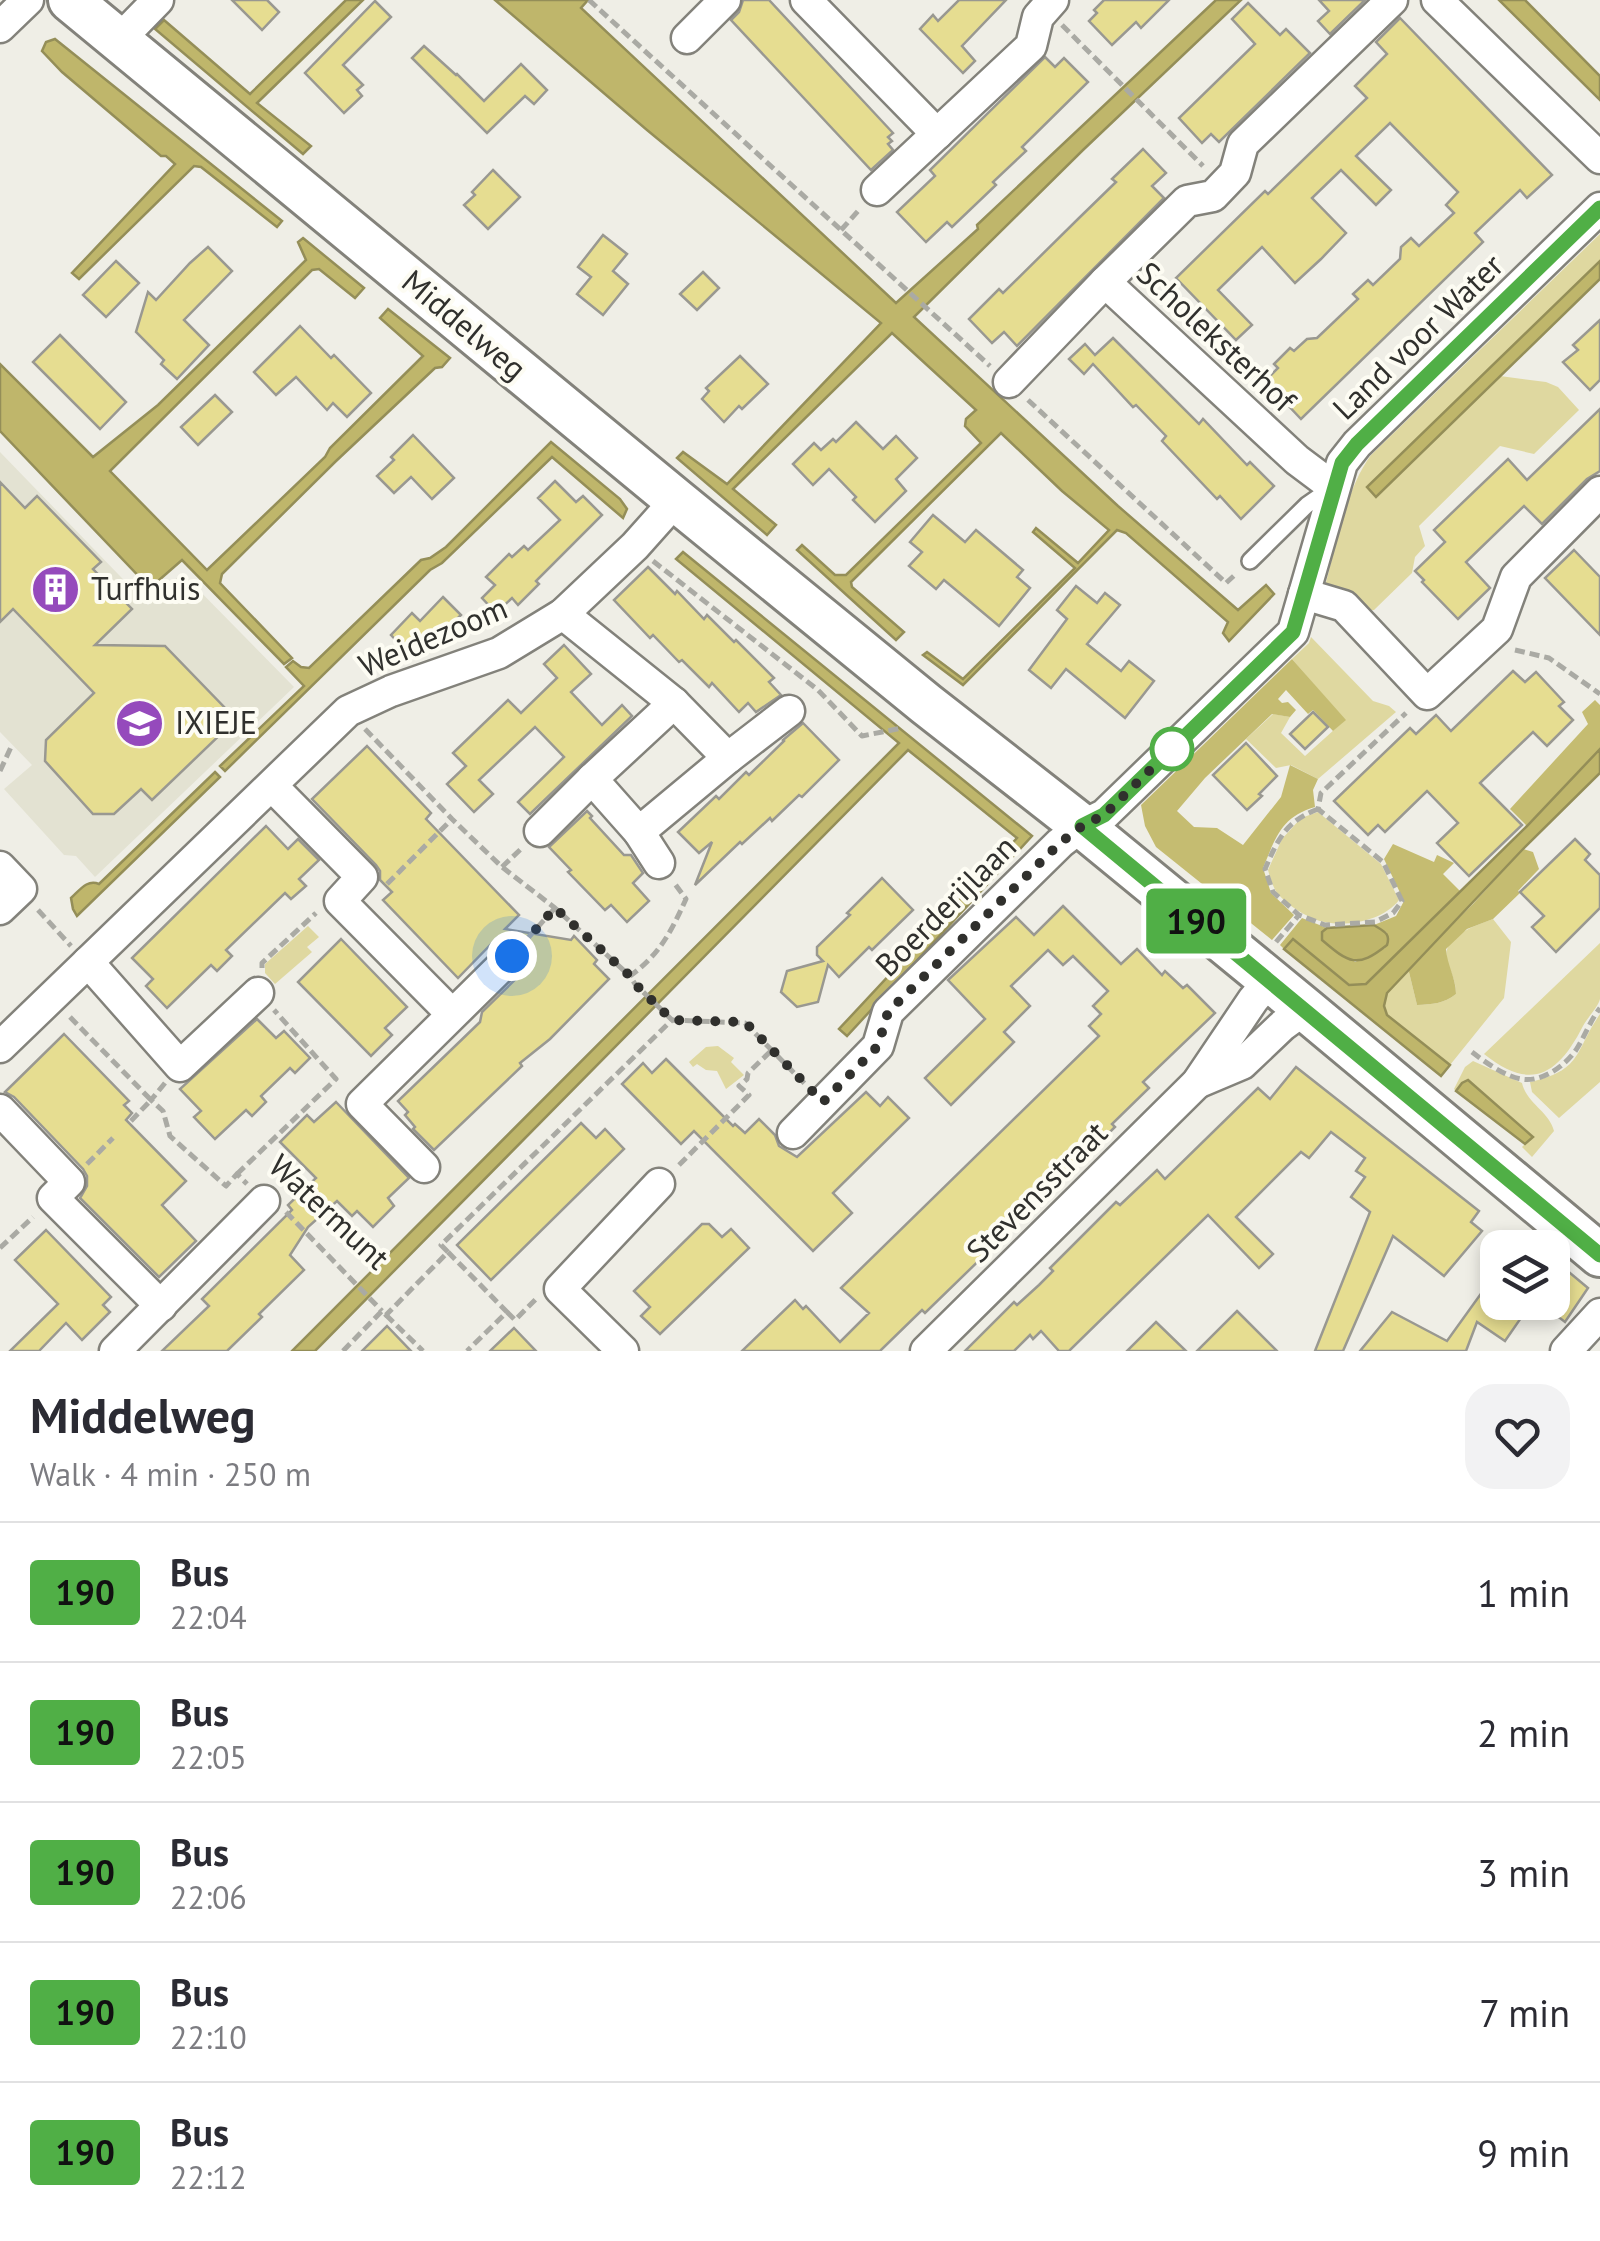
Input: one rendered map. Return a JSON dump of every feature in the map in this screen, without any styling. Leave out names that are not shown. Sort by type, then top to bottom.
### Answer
[{"type":"street","points":[[0,26],[28,0]]},
{"type":"street","name":"Middelweg","points":[[70,0],[926,704],[1082,826],[1270,964],[1305,1009],[1600,1255]]},
{"type":"street","points":[[118,41],[158,0]]},
{"type":"street","points":[[687,38],[725,0]]},
{"type":"street","points":[[806,0],[937,134]]},
{"type":"street","points":[[1222,186],[1235,173],[1243,144],[1392,0]]},
{"type":"street","points":[[1437,0],[1600,158]]},
{"type":"street","points":[[878,190],[1030,46],[1038,17],[1050,4]]},
{"type":"street","name":"Scholeksterhof","points":[[1008,382],[1187,201],[1213,196],[1222,186]]},
{"type":"street","name":"Land voor Water","points":[[1082,826],[1104,815],[1293,632],[1342,463],[1600,208]]},
{"type":"street","name":"Scholeksterhof","points":[[1105,282],[1297,460],[1333,487]]},
{"type":"street","points":[[1304,594],[1344,606],[1427,694],[1497,629],[1516,576],[1600,492]]},
{"type":"street","name":"Weidezoom","points":[[0,1048],[348,711],[391,691],[499,653],[564,614],[676,500]]},
{"type":"street","points":[[564,614],[674,702],[728,758]]},
{"type":"street","points":[[540,831],[674,702]]},
{"type":"street","points":[[639,832],[788,711]]},
{"type":"street","points":[[592,778],[639,832],[659,863]]},
{"type":"street","points":[[272,786],[362,877],[348,908],[452,1014]]},
{"type":"street","name":"Boerderijlaan","points":[[792,1133],[878,1046],[888,1012],[1082,826]]},
{"type":"street","points":[[0,867],[21,889],[10,900]]},
{"type":"street","points":[[424,1167],[362,1104],[512,956]]},
{"type":"street","points":[[88,962],[180,1066],[258,993]]},
{"type":"street","name":"Stevensstraat","points":[[926,1351],[1197,1083],[1252,1000],[1270,964]]},
{"type":"street","name":"Stevensstraat","points":[[1197,1083],[1242,1064],[1305,1009]]},
{"type":"street","points":[[0,1110],[61,1190],[160,1306]]},
{"type":"street","points":[[622,1351],[560,1289],[659,1184]]},
{"type":"street","points":[[115,1351],[257,1208]]},
{"type":"street","points":[[1566,1351],[1600,1314]]},
{"type":"lane","points":[[1250,561],[1307,505],[1333,487]]},
{"type":"path","points":[[591,2],[1226,583],[1250,561]]},
{"type":"path","points":[[1050,4],[1222,186]]},
{"type":"path","points":[[634,546],[818,690],[862,736],[903,728]]},
{"type":"path","points":[[1497,629],[1513,650],[1549,658],[1600,694]]},
{"type":"path","points":[[1318,809],[1321,794],[1427,694]]},
{"type":"path","points":[[348,711],[502,867],[555,908],[672,1020],[745,1022],[823,1102]]},
{"type":"path","points":[[0,771],[12,745]]},
{"type":"path","points":[[1318,809],[1383,862],[1402,900],[1394,914],[1375,922],[1325,925],[1299,915],[1274,892],[1265,870],[1278,838],[1299,816],[1318,809]]},
{"type":"path","points":[[237,1174],[336,1080],[258,993],[262,963],[326,904],[348,908],[452,819]]},
{"type":"path","points":[[630,976],[659,951],[686,898],[659,863]]},
{"type":"path","points":[[10,900],[88,962]]},
{"type":"path","points":[[512,956],[555,908]]},
{"type":"path","points":[[1270,964],[1299,915]]},
{"type":"path","name":"Watermunt","points":[[51,997],[164,1112],[170,1136],[226,1186],[237,1174],[257,1208],[270,1196],[423,1351]]},
{"type":"path","points":[[1472,1052],[1521,1080],[1542,1076],[1562,1066],[1576,1051],[1600,1008]]},
{"type":"path","points":[[560,1289],[548,1288],[515,1320],[442,1245],[672,1020]]},
{"type":"path","points":[[659,1184],[749,1095],[739,1086],[772,1050]]},
{"type":"path","points":[[129,1122],[180,1066]]},
{"type":"path","points":[[0,1248],[113,1138]]},
{"type":"path","points":[[342,1351],[448,1252]]},
{"type":"path","points":[[467,1351],[507,1312]]},
{"type":"shaded area","points":[[346,0],[363,0],[257,103],[311,146],[303,154],[155,29],[164,20],[250,94]]},
{"type":"shaded area","points":[[495,0],[588,0],[581,8],[896,303],[1216,0],[1241,0],[914,317],[1118,506],[1238,610],[1266,585],[1274,594],[1229,641],[1223,633],[1228,622],[1126,533],[1117,530],[963,685],[923,655],[927,652],[963,679],[1075,568],[1033,532],[1036,528],[1078,563],[1109,530],[1001,433],[851,582],[904,632],[896,640],[797,550],[802,545],[835,575],[846,575],[981,443],[965,426],[966,419],[976,410],[892,333],[733,489],[776,525],[767,535],[677,458],[683,452],[727,484],[881,323]]},
{"type":"shaded area","points":[[1499,0],[1525,0],[1600,76],[1600,100]]},
{"type":"shaded area","points":[[55,39],[282,221],[277,227],[201,167],[194,166],[79,279],[72,273],[175,164],[62,72],[42,51],[46,42]]},
{"type":"shaded area","points":[[1600,234],[1600,261],[1367,487],[1377,497],[1500,376],[1558,387],[1579,410],[1534,454],[1500,446],[1419,526],[1425,546],[1415,557],[1412,573],[1374,610],[1366,611],[1325,586],[1348,501],[1371,455]]},
{"type":"shaded area","points":[[303,238],[364,288],[355,298],[319,269],[312,270],[110,471],[207,570],[423,356],[380,318],[388,309],[450,358],[335,462],[222,574],[220,583],[292,658],[284,664],[182,560],[150,588],[0,431],[0,364],[93,457],[158,405],[306,260],[298,242]]},
{"type":"shaded area","points":[[1600,261],[1600,279],[1376,497],[1367,487]]},
{"type":"shaded area","points":[[551,442],[620,499],[627,509],[623,518],[552,457],[225,771],[220,766],[304,686],[286,667],[293,661],[309,668],[421,560],[446,547]]},
{"type":"shaded area","points":[[0,452],[148,605],[182,573],[294,687],[95,877],[76,856],[64,855],[4,789],[32,765],[0,732]]},
{"type":"shaded area","points":[[683,552],[1032,836],[847,1036],[839,1029],[1017,838],[908,750],[315,1351],[292,1351],[899,743],[676,559]]},
{"type":"shaded area","points":[[1311,637],[1373,701],[1396,712],[1318,779],[1291,765],[1276,768],[1246,739],[1273,714],[1290,717],[1281,733],[1305,756],[1345,720],[1292,659]]},
{"type":"shaded area","points":[[1292,659],[1346,720],[1333,731],[1313,710],[1308,714],[1286,690],[1278,699],[1296,710],[1290,717],[1272,714],[1205,778],[1177,811],[1194,827],[1217,828],[1243,845],[1281,797],[1290,765],[1318,779],[1313,790],[1315,807],[1287,823],[1263,868],[1271,893],[1294,915],[1272,940],[1156,847],[1145,826],[1141,805]]},
{"type":"shaded area","points":[[1595,700],[1600,705],[1600,749],[1527,826],[1510,809],[1588,724],[1582,712]]},
{"type":"shaded area","points":[[1600,749],[1600,773],[1387,993],[1387,1015],[1450,1065],[1441,1076],[1284,949],[1293,939],[1349,985],[1366,984]]},
{"type":"shaded area","points":[[215,772],[220,777],[77,916],[71,898],[87,884],[99,884]]},
{"type":"shaded area","points":[[1318,812],[1381,864],[1399,900],[1384,913],[1355,923],[1319,921],[1277,893],[1268,870],[1282,839],[1301,818]]},
{"type":"shaded area","points":[[1393,844],[1434,862],[1437,855],[1454,863],[1443,874],[1461,892],[1366,984],[1350,985],[1293,939],[1284,949],[1280,945],[1302,918],[1327,928],[1322,932],[1355,962],[1385,948],[1387,933],[1374,925],[1396,916],[1404,901],[1384,859]]},
{"type":"shaded area","points":[[1523,849],[1533,852],[1539,869],[1493,919],[1467,929],[1446,949],[1456,994],[1442,1002],[1417,1005],[1408,968]]},
{"type":"shaded area","points":[[1493,919],[1511,942],[1504,998],[1450,1065],[1387,1015],[1385,1001],[1408,968],[1417,1005],[1438,1003],[1456,994],[1447,961],[1449,945],[1461,933]]},
{"type":"shaded area","points":[[1374,925],[1387,935],[1388,941],[1368,958],[1347,958],[1322,940],[1322,932],[1327,928]]},
{"type":"shaded area","points":[[308,926],[319,937],[307,947],[312,952],[275,984],[265,973],[265,964]]},
{"type":"shaded area","points":[[1600,943],[1600,999],[1564,1056],[1542,1073],[1529,1075],[1501,1066],[1484,1054]]},
{"type":"shaded area","points":[[1600,1014],[1600,1082],[1559,1118],[1532,1092],[1530,1082],[1569,1065]]},
{"type":"shaded area","points":[[718,1046],[734,1058],[731,1062],[744,1075],[726,1089],[717,1071],[697,1064],[693,1067],[689,1062],[706,1047]]},
{"type":"shaded area","points":[[1473,1061],[1522,1083],[1528,1097],[1548,1118],[1554,1131],[1532,1157],[1522,1147],[1532,1137],[1462,1083],[1454,1089],[1465,1067]]},
{"type":"shaded area","points":[[1468,1080],[1533,1137],[1525,1144],[1456,1091]]},
{"type":"building","points":[[232,0],[267,0],[279,12],[262,30]]},
{"type":"building","points":[[743,0],[769,0],[893,133],[888,144],[893,150],[871,170],[731,20]]},
{"type":"building","points":[[959,0],[1006,0],[962,46],[975,61],[963,73],[920,29],[933,15],[938,21]]},
{"type":"building","points":[[1104,0],[1169,0],[1141,28],[1136,22],[1112,45],[1089,21]]},
{"type":"building","points":[[1319,0],[1365,0],[1330,34],[1318,21],[1329,11]]},
{"type":"building","points":[[375,1],[391,17],[343,65],[363,85],[357,90],[362,96],[344,113],[305,73]]},
{"type":"building","points":[[1248,3],[1280,35],[1286,29],[1310,53],[1219,142],[1211,134],[1202,143],[1179,118],[1255,44],[1232,19]]},
{"type":"building","points":[[1400,18],[1552,175],[1527,198],[1520,190],[1475,233],[1483,242],[1301,419],[1265,381],[1278,368],[1274,364],[1290,348],[1294,351],[1307,339],[1317,338],[1358,299],[1353,294],[1368,280],[1373,285],[1400,259],[1401,247],[1411,238],[1419,246],[1454,213],[1446,205],[1458,192],[1390,123],[1356,156],[1391,190],[1376,205],[1341,170],[1312,198],[1346,233],[1321,259],[1295,283],[1262,247],[1218,290],[1252,325],[1236,340],[1176,278],[1367,98],[1355,86],[1387,54],[1376,42]]},
{"type":"building","points":[[424,46],[484,101],[521,64],[547,90],[534,104],[525,96],[487,133],[412,58]]},
{"type":"building","points":[[1045,57],[1055,67],[1064,58],[1088,82],[1022,147],[1026,151],[993,182],[996,185],[952,227],[947,222],[926,242],[897,212],[935,176],[930,170]]},
{"type":"building","points":[[1143,149],[1166,173],[1152,186],[1164,198],[1017,346],[1004,332],[992,343],[969,319],[999,289],[1003,293],[1116,182],[1112,179]]},
{"type":"building","points":[[493,170],[520,197],[488,229],[464,205]]},
{"type":"building","points":[[603,235],[627,254],[613,271],[628,284],[603,315],[577,294],[591,277],[578,267]]},
{"type":"building","points":[[208,247],[232,271],[184,320],[209,345],[177,379],[136,332],[148,292],[156,300]]},
{"type":"building","points":[[116,261],[139,283],[106,317],[83,295]]},
{"type":"building","points":[[703,272],[719,288],[697,310],[680,294]]},
{"type":"building","points":[[1600,320],[1600,380],[1590,390],[1563,362],[1578,350],[1573,345]]},
{"type":"building","points":[[300,326],[371,393],[347,417],[333,403],[327,410],[296,377],[276,395],[254,372]]},
{"type":"building","points":[[60,335],[126,402],[100,429],[33,362]]},
{"type":"building","points":[[1113,338],[1199,424],[1203,419],[1247,465],[1250,462],[1274,486],[1241,519],[1220,496],[1217,499],[1162,441],[1166,436],[1093,364],[1084,374],[1069,359],[1085,344],[1095,355]]},
{"type":"building","points":[[740,356],[768,384],[724,422],[702,399],[709,391],[706,388]]},
{"type":"building","points":[[215,395],[232,412],[198,445],[181,427]]},
{"type":"building","points":[[1600,409],[1600,471],[1542,524],[1524,506],[1466,562],[1490,588],[1458,619],[1415,571],[1445,542],[1434,530],[1508,459],[1527,480]]},
{"type":"building","points":[[856,422],[883,449],[896,436],[917,458],[896,479],[906,491],[875,522],[829,469],[813,485],[793,464],[814,443],[821,450],[833,439],[836,442]]},
{"type":"building","points":[[413,435],[454,478],[432,499],[411,477],[394,493],[377,476]]},
{"type":"building","points":[[555,481],[576,502],[583,496],[602,515],[536,581],[539,584],[518,605],[512,598],[496,613],[482,598],[495,585],[486,577],[509,554],[512,557],[524,546],[528,550],[560,520],[538,498]]},
{"type":"building","points":[[0,482],[25,508],[37,496],[101,562],[93,569],[132,609],[95,645],[165,646],[226,709],[225,730],[152,800],[141,789],[114,814],[93,814],[45,761],[46,740],[94,693],[13,609],[0,622]]},
{"type":"building","points":[[933,515],[965,542],[976,530],[1023,570],[1017,577],[1030,588],[999,626],[944,580],[936,589],[909,566],[922,552],[910,542]]},
{"type":"building","points":[[1574,550],[1600,577],[1600,635],[1545,578]]},
{"type":"building","points":[[648,567],[704,619],[707,615],[736,640],[774,678],[769,682],[781,695],[756,712],[748,703],[739,712],[712,683],[709,687],[653,635],[650,638],[614,600]]},
{"type":"building","points":[[1076,586],[1097,603],[1105,593],[1120,605],[1087,644],[1121,671],[1129,661],[1154,681],[1125,718],[1066,669],[1051,688],[1029,670],[1067,619],[1057,610]]},
{"type":"building","points":[[443,597],[461,615],[424,651],[416,643],[407,652],[391,635],[412,613],[420,621]]},
{"type":"building","points":[[564,645],[591,674],[571,692],[602,725],[622,705],[632,716],[530,814],[518,802],[564,757],[535,727],[479,780],[493,794],[474,812],[447,784],[466,766],[453,753],[508,700],[521,713],[557,678],[544,664]]},
{"type":"building","points":[[1513,671],[1525,682],[1536,672],[1564,702],[1559,706],[1573,720],[1547,746],[1533,732],[1480,783],[1522,825],[1469,876],[1437,843],[1458,823],[1427,791],[1385,832],[1378,825],[1368,835],[1334,801],[1410,728],[1416,734],[1436,715],[1451,731]]},
{"type":"building","points":[[1313,712],[1328,727],[1305,749],[1290,734]]},
{"type":"building","points":[[803,723],[839,760],[802,797],[799,795],[772,821],[770,818],[740,842],[695,885],[712,842],[699,853],[678,832],[716,796],[719,799],[746,772],[749,775]]},
{"type":"building","points":[[1246,743],[1277,776],[1247,810],[1213,775]]},
{"type":"building","points":[[367,746],[431,813],[426,819],[519,915],[505,929],[571,940],[574,936],[609,979],[434,1150],[413,1129],[405,1115],[408,1112],[398,1101],[480,1022],[482,1012],[526,969],[530,952],[518,938],[506,938],[495,947],[496,939],[458,978],[383,900],[392,892],[380,880],[376,865],[312,799]]},
{"type":"building","points":[[587,811],[624,855],[631,855],[643,873],[633,883],[649,901],[627,922],[611,905],[605,910],[549,847]]},
{"type":"building","points":[[266,826],[288,849],[298,839],[319,860],[299,879],[306,886],[291,899],[285,893],[226,950],[232,956],[217,971],[211,965],[167,1008],[146,986],[153,979],[132,958]]},
{"type":"building","points":[[1575,839],[1590,854],[1585,860],[1600,875],[1600,908],[1556,952],[1532,927],[1544,916],[1520,892]]},
{"type":"building","points":[[882,878],[913,910],[839,977],[828,965],[818,1002],[797,1007],[781,992],[787,971],[823,961],[817,955],[817,947]]},
{"type":"building","points":[[1063,906],[1121,964],[1137,949],[1162,975],[1165,971],[1183,988],[1187,985],[1215,1013],[1143,1082],[1149,1088],[1112,1124],[1115,1127],[996,1238],[999,1241],[925,1313],[922,1310],[880,1351],[742,1351],[795,1300],[803,1309],[806,1306],[840,1342],[869,1313],[841,1288],[1099,1036],[1089,1026],[1101,1014],[1093,1006],[1108,991],[1073,956],[1063,965],[1048,950],[1011,986],[1030,1006],[1004,1032],[1014,1042],[951,1105],[925,1078],[985,1019],[948,980],[1016,917],[1034,935]]},
{"type":"building","points":[[341,939],[407,1007],[385,1028],[392,1035],[371,1056],[298,982]]},
{"type":"building","points":[[257,1019],[276,1038],[284,1031],[310,1058],[295,1073],[290,1068],[261,1096],[266,1102],[252,1116],[246,1110],[215,1139],[194,1117],[201,1111],[180,1089]]},
{"type":"building","points":[[64,1034],[129,1101],[124,1105],[132,1113],[126,1120],[186,1181],[162,1205],[196,1241],[159,1277],[80,1198],[87,1186],[83,1169],[5,1092]]},
{"type":"building","points":[[666,1059],[733,1126],[745,1133],[759,1119],[775,1135],[779,1146],[797,1157],[866,1092],[880,1106],[888,1097],[909,1118],[833,1193],[852,1213],[813,1251],[694,1131],[681,1144],[622,1084],[643,1063],[652,1073]]},
{"type":"building","points":[[1296,1067],[1479,1211],[1471,1222],[1480,1233],[1444,1276],[1393,1236],[1343,1351],[1315,1351],[1370,1212],[1351,1197],[1365,1177],[1356,1171],[1365,1158],[1331,1132],[1309,1158],[1301,1152],[1236,1217],[1273,1254],[1259,1268],[1208,1215],[1069,1351],[1059,1351],[1041,1331],[1033,1339],[1030,1335],[1014,1351],[965,1351],[1014,1302],[1017,1305],[1039,1285],[1053,1271],[1050,1268],[1116,1202],[1120,1205],[1157,1170],[1165,1179],[1258,1088],[1270,1099]]},
{"type":"building","points":[[336,1102],[409,1178],[388,1198],[394,1206],[373,1227],[357,1211],[352,1216],[337,1201],[308,1227],[290,1255],[304,1270],[227,1351],[162,1351],[209,1306],[202,1299],[292,1210],[288,1205],[316,1178],[280,1142],[307,1115],[314,1122]]},
{"type":"building","points":[[581,1123],[596,1138],[605,1129],[624,1149],[491,1280],[457,1245]]},
{"type":"building","points":[[702,1224],[709,1224],[722,1237],[731,1229],[749,1248],[660,1334],[641,1316],[650,1307],[634,1291]]},
{"type":"building","points":[[46,1230],[111,1297],[103,1305],[110,1312],[82,1340],[66,1323],[39,1351],[10,1351],[58,1304],[15,1260]]},
{"type":"building","points":[[1570,1273],[1588,1288],[1570,1315]]},
{"type":"building","points":[[1480,1295],[1480,1320],[1520,1320],[1505,1341],[1477,1322],[1466,1351],[1360,1351],[1392,1312],[1447,1341]]},
{"type":"building","points":[[1237,1311],[1277,1351],[1197,1351]]},
{"type":"building","points":[[1156,1322],[1186,1351],[1127,1351]]},
{"type":"building","points":[[387,1326],[411,1351],[362,1351]]},
{"type":"building","points":[[514,1328],[536,1351],[490,1351]]},
{"type":"bus line","name":"190","points":[[1600,208],[1342,463],[1293,632],[1104,815],[1082,826],[1600,1255]]},
{"type":"place","name":"Turfhuis","points":[[56,589]]},
{"type":"place","name":"IXIEJE","points":[[140,723]]},
{"type":"route","points":[[512,956],[555,908],[672,1020],[745,1022],[823,1102],[878,1046],[888,1012],[1060,843],[1104,815],[1185,736],[1172,749]]}]
